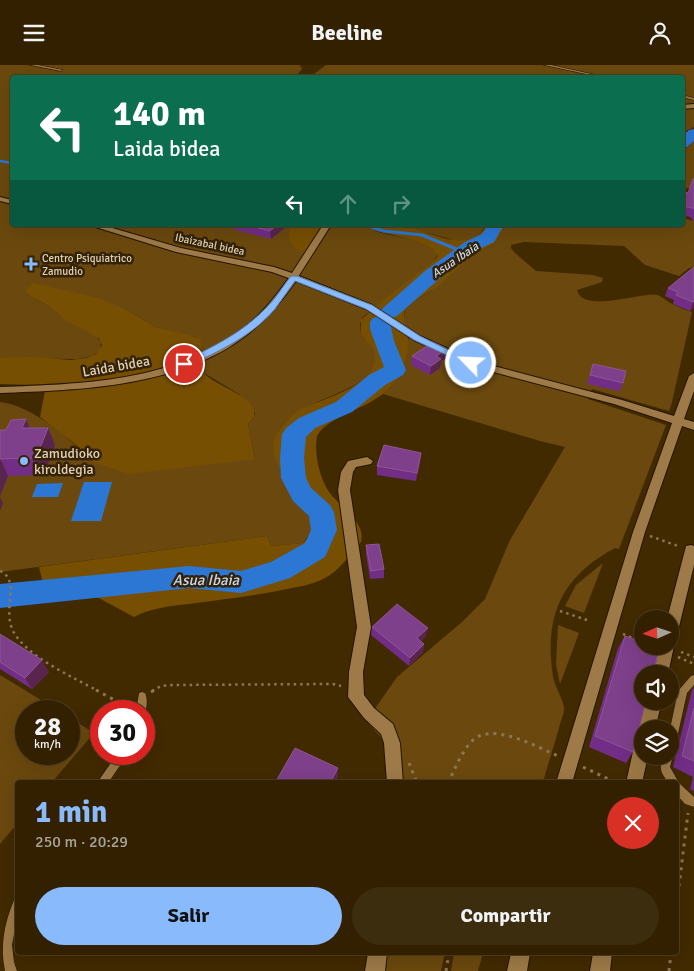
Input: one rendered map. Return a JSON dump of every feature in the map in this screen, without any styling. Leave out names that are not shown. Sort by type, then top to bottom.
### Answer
[{"type":"street","name":"Ibaizabal bidea","points":[[100,227],[179,250],[274,270],[369,307],[417,338],[471,363],[618,402],[694,427]]},
{"type":"street","name":"Laida bidea","points":[[0,390],[81,387],[128,380],[173,368],[227,344],[247,331],[271,308],[294,277],[326,227]]},
{"type":"street","points":[[565,780],[639,532],[694,376]]},
{"type":"street","points":[[367,461],[352,464],[347,473],[344,490],[364,627],[356,672],[356,697],[369,713],[387,729],[392,743],[395,780]]},
{"type":"street","points":[[676,610],[691,550]]},
{"type":"street","points":[[635,780],[638,765]]},
{"type":"street","points":[[375,971],[378,955]]},
{"type":"street","points":[[517,971],[521,955]]},
{"type":"street","points":[[600,971],[604,955]]},
{"type":"lane","points":[[32,65],[61,69]]},
{"type":"lane","points":[[546,65],[594,75]]},
{"type":"lane","points":[[676,720],[683,691],[694,679]]},
{"type":"lane","points":[[104,780],[115,765]]},
{"type":"lane","points":[[666,765],[665,768],[672,780]]},
{"type":"lane","points":[[679,790],[689,800],[694,802]]},
{"type":"lane","points":[[11,971],[3,937],[15,910]]},
{"type":"path","points":[[652,537],[673,544]]},
{"type":"path","points":[[0,571],[7,573],[12,581],[8,606],[9,618],[14,633],[22,642],[48,662],[118,702],[128,703],[161,686],[174,685],[333,684],[345,687],[356,697]]},
{"type":"path","points":[[560,611],[587,620]]},
{"type":"path","points":[[620,633],[634,639]]},
{"type":"path","points":[[679,652],[694,657]]},
{"type":"path","points":[[677,655],[678,658],[694,664]]},
{"type":"path","points":[[450,780],[471,741],[484,735],[498,733],[518,739],[559,757]]},
{"type":"path","points":[[585,768],[611,780]]},
{"type":"path","points":[[679,886],[688,812]]},
{"type":"path","points":[[446,971],[449,955]]},
{"type":"path","points":[[669,971],[671,955]]},
{"type":"shaded area","points":[[0,65],[300,65],[302,69],[295,75],[10,75],[10,227],[368,227],[382,233],[422,242],[438,254],[434,261],[363,317],[360,324],[361,334],[373,349],[375,366],[365,378],[347,389],[303,409],[285,422],[276,439],[278,462],[311,520],[312,531],[303,543],[272,546],[267,536],[0,572],[0,402],[24,409],[50,424],[92,462],[255,459],[248,424],[255,413],[239,394],[204,373],[200,364],[196,337],[156,327],[125,309],[26,294],[96,335],[101,342],[100,351],[92,356],[78,359],[0,358]]},
{"type":"shaded area","points":[[326,65],[694,65],[694,127],[685,131],[685,75],[313,75]]},
{"type":"shaded area","points":[[694,141],[694,188],[685,190],[685,149]]},
{"type":"shaded area","points":[[685,219],[694,221],[694,267],[689,268],[679,276],[645,265],[624,246],[524,242],[511,245],[515,253],[536,271],[593,275],[603,278],[602,282],[577,290],[581,297],[600,301],[657,295],[676,306],[692,312],[669,411],[592,389],[588,399],[666,425],[619,549],[615,548],[596,559],[581,572],[569,585],[554,617],[551,635],[553,677],[564,709],[544,780],[386,780],[386,743],[368,723],[372,713],[397,677],[462,622],[485,599],[510,540],[565,447],[383,394],[391,387],[409,338],[404,320],[405,309],[414,301],[430,292],[470,257],[495,243],[505,227],[685,227]]},
{"type":"shaded area","points":[[286,227],[320,227],[305,252],[296,249],[289,240],[290,229]]},
{"type":"shaded area","points":[[368,227],[408,227],[435,236],[458,240],[469,239],[485,227],[505,227],[495,243],[470,257],[436,288],[414,301],[405,309],[404,317],[408,336],[408,348],[400,373],[392,385],[371,402],[334,420],[324,427],[317,436],[317,457],[325,486],[333,497],[351,514],[360,527],[361,542],[339,568],[320,581],[309,584],[263,594],[161,608],[147,611],[134,617],[95,596],[76,594],[46,596],[39,567],[267,536],[272,546],[303,543],[311,534],[312,519],[307,508],[275,459],[273,446],[277,433],[286,421],[298,411],[347,390],[369,374],[374,364],[374,352],[361,334],[361,320],[438,256],[434,250],[419,242],[373,230]]},
{"type":"shaded area","points":[[406,227],[485,227],[476,237],[461,242]]},
{"type":"shaded area","points":[[33,283],[98,298],[125,309],[156,327],[200,339],[200,365],[204,373],[209,378],[243,397],[253,409],[254,417],[248,424],[255,459],[129,474],[92,462],[76,445],[40,417],[45,391],[34,385],[0,384],[0,358],[34,357],[71,360],[86,358],[96,354],[102,345],[99,338],[65,320],[49,306],[28,295],[26,289]]},
{"type":"shaded area","points":[[603,563],[584,613],[565,606],[576,585]]},
{"type":"shaded area","points":[[558,625],[579,633],[560,684],[556,664]]},
{"type":"shaded area","points":[[0,675],[41,700],[15,700],[15,765],[67,765],[54,780],[15,780],[15,826],[0,844]]},
{"type":"shaded area","points":[[80,724],[90,730],[90,738],[80,749]]},
{"type":"shaded area","points":[[369,955],[445,955],[441,971],[366,971]]},
{"type":"shaded area","points":[[454,955],[482,955],[478,971],[451,971]]},
{"type":"water","points":[[84,482],[112,482],[101,521],[71,521]]},
{"type":"water","points":[[63,483],[58,497],[32,497],[37,484]]},
{"type":"building","points":[[694,179],[694,209],[685,207],[685,192],[688,193]]},
{"type":"building","points":[[255,227],[275,227],[270,231]]},
{"type":"building","points":[[694,267],[693,302],[676,295],[678,292],[668,288]]},
{"type":"building","points":[[433,342],[447,349],[436,356],[441,359],[431,366],[412,356]]},
{"type":"building","points":[[593,364],[626,371],[623,383],[590,375]]},
{"type":"building","points":[[26,419],[22,428],[48,428],[36,458],[0,459],[0,430],[6,430],[11,420]]},
{"type":"building","points":[[384,445],[421,453],[417,473],[377,466]]},
{"type":"building","points":[[379,544],[384,569],[371,571],[366,545]]},
{"type":"building","points":[[397,604],[428,628],[417,638],[424,644],[410,658],[372,627]]},
{"type":"building","points":[[0,634],[42,660],[25,678],[0,662]]},
{"type":"building","points":[[625,636],[634,639],[634,655],[658,655],[655,665],[634,665],[634,710],[644,710],[641,720],[634,720],[633,752],[595,736]]},
{"type":"building","points":[[694,708],[694,761],[682,756]]},
{"type":"building","points":[[295,748],[338,768],[332,780],[277,780]]},
{"type":"waterway","name":"Asua Ibaia","points":[[685,141],[694,133]]},
{"type":"waterway","points":[[0,161],[10,163]]},
{"type":"waterway","points":[[371,227],[384,231],[422,235],[456,249],[459,256]]},
{"type":"waterway","name":"Asua Ibaia","points":[[390,312],[432,275],[471,246],[488,238],[495,227]]},
{"type":"waterway","name":"Asua Ibaia","points":[[0,596],[189,577],[241,582],[280,570],[315,550],[324,530],[321,512],[302,495],[297,487],[292,469],[294,434],[307,423],[344,407],[377,380],[395,370],[381,335],[380,322]]},
{"type":"place","name":"Centro Psiquiatrico Zamudio","points":[[31,264]]},
{"type":"place","name":"Zamudioko kiroldegia","points":[[24,461]]},
{"type":"route","points":[[184,364],[227,344],[247,331],[271,308],[294,277],[369,307],[417,338],[471,363]]}]
